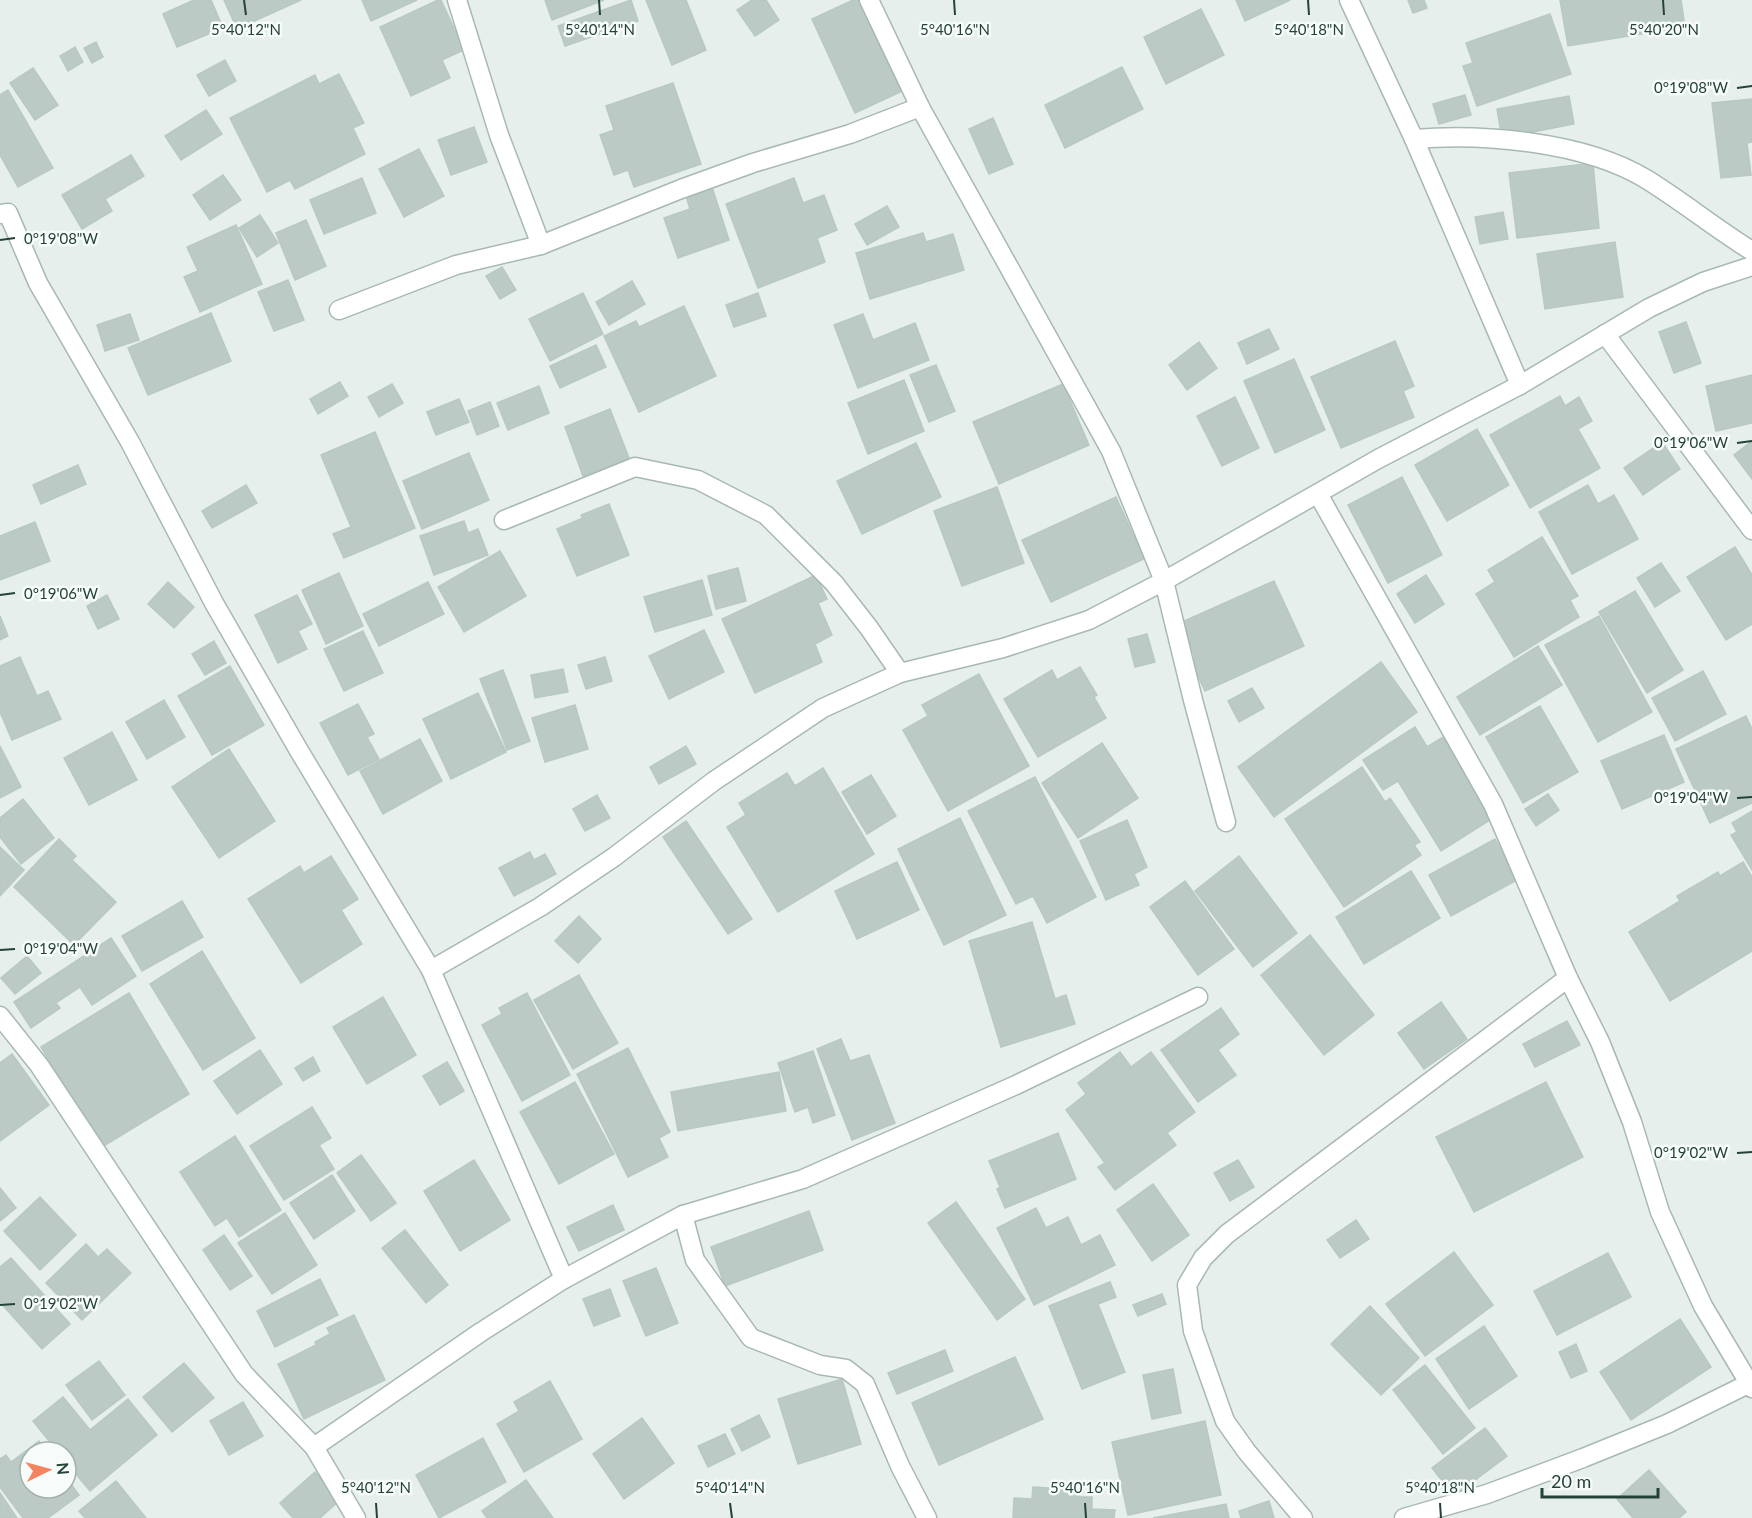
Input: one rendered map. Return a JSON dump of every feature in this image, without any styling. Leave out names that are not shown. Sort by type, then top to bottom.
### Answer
[{"type":"street","points":[[457,0],[499,135],[541,245]]},
{"type":"street","points":[[869,0],[920,107],[1111,451],[1164,581],[1226,822]]},
{"type":"street","points":[[1349,0],[1414,139],[1520,385]]},
{"type":"street","points":[[339,310],[456,266],[541,245],[681,189],[753,163],[850,134],[920,107]]},
{"type":"street","points":[[1414,139],[1452,136],[1506,140],[1555,146],[1600,158],[1645,178],[1752,251]]},
{"type":"street","points":[[0,196],[4,214],[38,284],[130,442],[214,603],[431,970],[564,1279]]},
{"type":"street","points":[[431,970],[540,907],[614,857],[714,781],[823,708],[900,674],[1003,648],[1089,620],[1164,581],[1378,459],[1520,385],[1648,308],[1703,282],[1752,266]]},
{"type":"street","points":[[1605,334],[1752,530]]},
{"type":"street","points":[[504,520],[635,466],[698,480],[766,515],[783,531],[834,583],[869,628],[900,674]]},
{"type":"street","points":[[1318,494],[1493,804],[1568,978],[1600,1042],[1632,1122],[1660,1212],[1703,1306],[1750,1386],[1667,1424],[1583,1458],[1487,1494],[1404,1518]]},
{"type":"street","points":[[1303,1518],[1247,1452],[1225,1420],[1193,1331],[1187,1285],[1203,1258],[1227,1234],[1568,978]]},
{"type":"street","points":[[314,1447],[481,1332],[564,1279],[683,1215],[803,1179],[1016,1085],[1198,997]]},
{"type":"street","points":[[0,1016],[39,1065],[244,1374],[314,1447],[356,1518]]},
{"type":"street","points":[[683,1215],[696,1260],[751,1338],[820,1365],[846,1369],[865,1384],[900,1466],[927,1518]]},
{"type":"building","points":[[194,0],[211,0],[223,28],[177,47],[163,14]]},
{"type":"building","points":[[224,0],[301,0],[237,29]]},
{"type":"building","points":[[362,0],[417,0],[371,21]]},
{"type":"building","points":[[441,0],[464,50],[442,60],[450,78],[411,96],[380,27]]},
{"type":"building","points":[[545,0],[604,0],[552,20]]},
{"type":"building","points":[[631,0],[638,21],[565,46],[558,26]]},
{"type":"building","points":[[646,0],[686,0],[706,50],[672,65]]},
{"type":"building","points":[[752,0],[766,0],[779,20],[755,36],[737,10]]},
{"type":"building","points":[[853,0],[868,0],[909,88],[855,113],[812,19]]},
{"type":"building","points":[[1236,0],[1290,0],[1245,21]]},
{"type":"building","points":[[1408,0],[1424,0],[1427,8],[1413,13]]},
{"type":"building","points":[[1560,0],[1681,0],[1685,27],[1568,46]]},
{"type":"building","points":[[1201,9],[1224,55],[1166,84],[1144,37]]},
{"type":"building","points":[[1550,14],[1571,74],[1477,106],[1463,66],[1473,63],[1466,43]]},
{"type":"building","points":[[96,42],[103,57],[92,63],[84,48]]},
{"type":"building","points":[[75,47],[83,62],[68,71],[60,56]]},
{"type":"building","points":[[225,60],[236,81],[209,96],[197,75]]},
{"type":"building","points":[[1122,67],[1143,109],[1065,148],[1045,105]]},
{"type":"building","points":[[33,68],[58,105],[35,120],[10,83]]},
{"type":"building","points":[[339,74],[364,123],[353,128],[365,154],[295,189],[290,180],[267,192],[230,118],[315,75],[319,84]]},
{"type":"building","points":[[673,83],[701,164],[634,187],[628,170],[614,175],[600,135],[614,130],[606,106]]},
{"type":"building","points":[[8,90],[53,168],[18,187],[0,155],[0,95]]},
{"type":"building","points":[[1465,95],[1471,115],[1439,124],[1433,104]]},
{"type":"building","points":[[1569,96],[1574,124],[1502,138],[1497,109]]},
{"type":"building","points":[[1752,99],[1752,142],[1747,143],[1751,175],[1721,178],[1712,103]]},
{"type":"building","points":[[206,110],[222,134],[181,160],[165,136]]},
{"type":"building","points":[[993,118],[1013,164],[989,174],[969,129]]},
{"type":"building","points":[[474,127],[487,162],[451,175],[438,140]]},
{"type":"building","points":[[419,149],[444,196],[404,217],[379,169]]},
{"type":"building","points":[[131,155],[144,176],[105,199],[112,211],[82,229],[62,195]]},
{"type":"building","points":[[1593,163],[1599,228],[1517,238],[1509,173]]},
{"type":"building","points":[[223,175],[241,200],[210,220],[193,195]]},
{"type":"building","points":[[362,178],[376,213],[324,234],[310,200]]},
{"type":"building","points":[[794,178],[803,203],[824,195],[837,230],[817,238],[825,262],[758,288],[726,204]]},
{"type":"building","points":[[712,187],[729,240],[678,258],[664,218],[690,209],[686,196]]},
{"type":"building","points":[[887,206],[899,227],[867,245],[855,224]]},
{"type":"building","points":[[1503,212],[1508,239],[1480,244],[1475,217]]},
{"type":"building","points":[[260,215],[278,243],[257,257],[239,228]]},
{"type":"building","points":[[306,220],[326,266],[295,280],[276,233]]},
{"type":"building","points":[[236,225],[262,284],[200,312],[184,277],[198,271],[187,247]]},
{"type":"building","points":[[923,233],[926,242],[953,234],[964,270],[870,299],[856,253]]},
{"type":"building","points":[[1615,242],[1623,297],[1545,309],[1537,254]]},
{"type":"building","points":[[502,267],[516,290],[500,299],[486,276]]},
{"type":"building","points":[[288,280],[304,320],[274,331],[258,292]]},
{"type":"building","points":[[632,281],[645,304],[609,325],[596,302]]},
{"type":"building","points":[[583,293],[603,334],[550,361],[529,319]]},
{"type":"building","points":[[758,293],[766,316],[734,327],[726,305]]},
{"type":"building","points":[[684,306],[716,376],[639,412],[604,336],[636,321],[639,327]]},
{"type":"building","points":[[211,313],[231,361],[148,395],[128,348]]},
{"type":"building","points":[[130,314],[139,340],[105,351],[97,325]]},
{"type":"building","points":[[863,314],[873,340],[915,323],[929,360],[858,388],[834,325]]},
{"type":"building","points":[[1686,322],[1701,363],[1674,373],[1659,332]]},
{"type":"building","points":[[1269,329],[1279,349],[1247,364],[1238,343]]},
{"type":"building","points":[[1395,341],[1414,386],[1403,391],[1414,417],[1341,448],[1311,377]]},
{"type":"building","points":[[1199,342],[1217,368],[1187,390],[1169,365]]},
{"type":"building","points":[[596,345],[606,367],[560,388],[550,366]]},
{"type":"building","points":[[1294,359],[1325,430],[1275,453],[1244,381]]},
{"type":"building","points":[[936,365],[955,411],[929,422],[910,375]]},
{"type":"building","points":[[1752,375],[1752,423],[1716,431],[1706,386]]},
{"type":"building","points":[[904,380],[924,431],[868,454],[848,403]]},
{"type":"building","points":[[340,382],[348,396],[318,414],[310,399]]},
{"type":"building","points":[[392,384],[403,403],[379,417],[368,397]]},
{"type":"building","points":[[1063,384],[1089,445],[999,484],[973,422]]},
{"type":"building","points":[[539,386],[549,413],[508,430],[497,403]]},
{"type":"building","points":[[1560,396],[1565,406],[1579,397],[1592,421],[1578,429],[1600,468],[1530,508],[1490,435]]},
{"type":"building","points":[[1235,397],[1259,448],[1222,466],[1197,416]]},
{"type":"building","points":[[459,399],[469,422],[436,435],[427,412]]},
{"type":"building","points":[[490,402],[499,426],[477,435],[468,411]]},
{"type":"building","points":[[610,409],[629,458],[583,476],[565,427]]},
{"type":"building","points":[[1477,429],[1509,485],[1447,521],[1415,465]]},
{"type":"building","points":[[375,432],[415,528],[344,558],[333,534],[351,527],[321,455]]},
{"type":"building","points":[[1752,441],[1752,479],[1734,455]]},
{"type":"building","points":[[1662,442],[1680,469],[1643,495],[1624,468]]},
{"type":"building","points":[[916,443],[941,497],[862,534],[837,481]]},
{"type":"building","points":[[469,453],[489,500],[422,529],[403,481]]},
{"type":"building","points":[[78,465],[86,484],[41,504],[33,485]]},
{"type":"building","points":[[1402,477],[1442,555],[1388,583],[1348,505]]},
{"type":"building","points":[[246,485],[257,503],[212,528],[202,511]]},
{"type":"building","points":[[1588,485],[1598,504],[1614,495],[1638,539],[1572,574],[1539,512]]},
{"type":"building","points":[[997,487],[1024,563],[962,586],[934,511]]},
{"type":"building","points":[[1116,497],[1144,559],[1051,602],[1022,540]]},
{"type":"building","points":[[609,504],[629,555],[577,576],[557,529],[583,518],[581,515]]},
{"type":"building","points":[[464,521],[468,533],[478,529],[488,555],[434,575],[420,536]]},
{"type":"building","points":[[35,522],[50,561],[0,580],[0,536]]},
{"type":"building","points":[[1542,537],[1578,596],[1570,600],[1579,617],[1514,657],[1476,594],[1495,582],[1488,570]]},
{"type":"building","points":[[1735,547],[1752,575],[1752,624],[1726,640],[1687,577]]},
{"type":"building","points":[[500,551],[526,596],[464,632],[438,587]]},
{"type":"building","points":[[1661,563],[1680,591],[1655,607],[1637,578]]},
{"type":"building","points":[[738,568],[746,601],[716,609],[708,576]]},
{"type":"building","points":[[339,573],[363,626],[326,644],[302,590]]},
{"type":"building","points":[[816,575],[827,599],[818,603],[832,635],[815,644],[822,662],[755,693],[722,619]]},
{"type":"building","points":[[1426,575],[1444,604],[1415,623],[1397,594]]},
{"type":"building","points":[[702,580],[712,615],[655,632],[644,597]]},
{"type":"building","points":[[1274,581],[1304,646],[1205,691],[1190,659],[1195,657],[1180,623]]},
{"type":"building","points":[[168,582],[194,607],[174,628],[148,604]]},
{"type":"building","points":[[428,582],[444,614],[379,646],[363,614]]},
{"type":"building","points":[[1635,591],[1683,670],[1647,693],[1599,612]]},
{"type":"building","points":[[107,595],[119,619],[98,629],[87,606]]},
{"type":"building","points":[[297,595],[312,624],[298,631],[307,649],[278,663],[255,615]]},
{"type":"building","points":[[0,616],[8,636],[0,640]]},
{"type":"building","points":[[1599,616],[1652,712],[1598,742],[1545,645]]},
{"type":"building","points":[[704,630],[724,672],[669,699],[649,656]]},
{"type":"building","points":[[363,631],[383,673],[344,691],[324,649]]},
{"type":"building","points":[[1147,634],[1155,662],[1135,667],[1128,639]]},
{"type":"building","points":[[214,641],[226,663],[205,675],[192,654]]},
{"type":"building","points":[[1538,646],[1562,685],[1480,735],[1457,697]]},
{"type":"building","points":[[20,657],[37,696],[48,691],[61,719],[12,740],[0,712],[0,666]]},
{"type":"building","points":[[605,657],[612,681],[586,689],[578,665]]},
{"type":"building","points":[[1381,662],[1417,712],[1274,817],[1238,767]]},
{"type":"building","points":[[230,666],[264,725],[212,755],[178,696]]},
{"type":"building","points":[[1080,667],[1097,695],[1094,697],[1106,718],[1038,757],[1004,699],[1052,670],[1057,680]]},
{"type":"building","points":[[563,669],[568,692],[535,698],[531,675]]},
{"type":"building","points":[[503,670],[530,741],[507,750],[480,679]]},
{"type":"building","points":[[1703,671],[1726,714],[1675,741],[1652,698]]},
{"type":"building","points":[[979,674],[1029,766],[948,811],[903,730],[928,716],[922,705]]},
{"type":"building","points":[[1252,688],[1264,708],[1239,722],[1228,701]]},
{"type":"building","points":[[478,693],[506,752],[451,779],[423,719]]},
{"type":"building","points":[[164,700],[185,737],[147,759],[126,722]]},
{"type":"building","points":[[358,704],[374,734],[367,737],[379,759],[348,775],[320,723]]},
{"type":"building","points":[[575,705],[588,749],[545,762],[532,718]]},
{"type":"building","points":[[1540,706],[1578,772],[1523,803],[1486,737]]},
{"type":"building","points":[[1746,716],[1752,729],[1752,803],[1710,823],[1676,749]]},
{"type":"building","points":[[1415,727],[1427,747],[1443,737],[1493,818],[1441,851],[1398,781],[1383,790],[1363,760]]},
{"type":"building","points":[[112,732],[137,780],[89,805],[64,758]]},
{"type":"building","points":[[1664,735],[1684,782],[1622,809],[1601,761]]},
{"type":"building","points":[[420,739],[442,781],[383,814],[360,771]]},
{"type":"building","points":[[1102,743],[1138,798],[1078,838],[1042,783]]},
{"type":"building","points":[[0,746],[21,787],[0,798]]},
{"type":"building","points":[[686,746],[696,764],[659,784],[650,767]]},
{"type":"building","points":[[229,749],[275,821],[219,858],[172,787]]},
{"type":"building","points":[[1362,767],[1385,802],[1390,798],[1420,842],[1414,845],[1421,855],[1344,907],[1285,819]]},
{"type":"building","points":[[823,768],[874,854],[778,912],[727,827],[746,815],[739,803],[787,773],[795,786]]},
{"type":"building","points":[[871,775],[896,816],[867,834],[842,792]]},
{"type":"building","points":[[1035,777],[1096,897],[1047,923],[1033,896],[1016,904],[968,811]]},
{"type":"building","points":[[1548,794],[1559,810],[1536,826],[1525,809]]},
{"type":"building","points":[[597,795],[610,818],[585,831],[573,809]]},
{"type":"building","points":[[23,799],[54,838],[21,864],[0,837],[0,818]]},
{"type":"building","points":[[1752,811],[1752,870],[1731,835],[1737,832],[1732,823]]},
{"type":"building","points":[[960,818],[1006,915],[944,945],[898,849]]},
{"type":"building","points":[[1127,820],[1147,867],[1134,874],[1139,885],[1106,900],[1080,841]]},
{"type":"building","points":[[686,821],[752,919],[728,934],[663,837]]},
{"type":"building","points":[[59,839],[76,856],[72,860],[116,902],[74,945],[14,887]]},
{"type":"building","points":[[1495,839],[1517,880],[1451,916],[1429,875]]},
{"type":"building","points":[[0,847],[24,870],[0,896]]},
{"type":"building","points":[[530,852],[534,860],[545,854],[556,874],[514,896],[499,868]]},
{"type":"building","points":[[331,856],[358,899],[341,910],[362,944],[301,983],[248,899],[300,866],[304,873]]},
{"type":"building","points":[[1239,856],[1297,933],[1253,967],[1195,891]]},
{"type":"building","points":[[897,862],[919,910],[857,939],[835,891]]},
{"type":"building","points":[[1743,862],[1752,877],[1752,951],[1670,1001],[1629,932],[1680,901],[1677,896],[1718,872],[1720,876]]},
{"type":"building","points":[[1411,871],[1440,918],[1364,964],[1336,917]]},
{"type":"building","points":[[1185,881],[1234,949],[1198,975],[1150,907]]},
{"type":"building","points":[[182,901],[203,937],[142,971],[122,936]]},
{"type":"building","points":[[579,916],[601,939],[578,963],[555,941]]},
{"type":"building","points":[[1032,922],[1055,999],[1066,995],[1075,1024],[1001,1047],[969,941]]},
{"type":"building","points":[[1310,935],[1374,1015],[1324,1055],[1261,975]]},
{"type":"building","points":[[111,938],[136,976],[92,1005],[80,987],[56,1003],[60,1008],[31,1028],[14,1002]]},
{"type":"building","points":[[202,951],[255,1038],[203,1070],[150,984]]},
{"type":"building","points":[[27,956],[41,973],[15,994],[1,978]]},
{"type":"building","points":[[579,975],[618,1043],[573,1069],[534,1000]]},
{"type":"building","points":[[129,993],[189,1094],[102,1147],[41,1047]]},
{"type":"building","points":[[527,993],[570,1075],[522,1101],[482,1025],[502,1014],[499,1008]]},
{"type":"building","points":[[383,997],[416,1055],[367,1084],[333,1027]]},
{"type":"building","points":[[1441,1002],[1467,1039],[1424,1069],[1398,1033]]},
{"type":"building","points":[[1221,1008],[1239,1034],[1218,1050],[1236,1075],[1198,1102],[1161,1050]]},
{"type":"building","points":[[1567,1021],[1580,1045],[1535,1067],[1523,1044]]},
{"type":"building","points":[[841,1039],[850,1061],[869,1055],[895,1123],[852,1140],[817,1049]]},
{"type":"building","points":[[628,1048],[670,1132],[659,1138],[668,1157],[628,1177],[577,1074]]},
{"type":"building","points":[[260,1050],[282,1084],[237,1114],[214,1081]]},
{"type":"building","points":[[813,1051],[835,1115],[813,1123],[808,1107],[795,1112],[778,1063]]},
{"type":"building","points":[[1120,1052],[1131,1067],[1151,1052],[1195,1112],[1167,1133],[1176,1145],[1115,1190],[1098,1167],[1105,1163],[1066,1110],[1086,1094],[1078,1083]]},
{"type":"building","points":[[12,1054],[49,1105],[0,1141],[0,1063]]},
{"type":"building","points":[[313,1057],[320,1071],[303,1081],[295,1068]]},
{"type":"building","points":[[447,1062],[464,1091],[440,1105],[423,1076]]},
{"type":"building","points":[[779,1072],[786,1111],[678,1131],[671,1092]]},
{"type":"building","points":[[575,1082],[614,1154],[559,1184],[520,1112]]},
{"type":"building","points":[[1546,1082],[1583,1157],[1474,1212],[1436,1137]]},
{"type":"building","points":[[312,1107],[331,1138],[319,1145],[334,1169],[284,1200],[250,1146]]},
{"type":"building","points":[[1058,1133],[1076,1179],[1005,1208],[997,1189],[1000,1187],[989,1161]]},
{"type":"building","points":[[235,1136],[281,1210],[239,1237],[227,1218],[215,1226],[180,1172]]},
{"type":"building","points":[[361,1155],[396,1203],[371,1221],[337,1173]]},
{"type":"building","points":[[474,1160],[510,1220],[460,1251],[424,1191]]},
{"type":"building","points":[[1238,1160],[1254,1187],[1230,1201],[1214,1173]]},
{"type":"building","points":[[332,1175],[355,1211],[314,1239],[290,1203]]},
{"type":"building","points":[[1153,1184],[1189,1235],[1152,1261],[1117,1210]]},
{"type":"building","points":[[0,1188],[16,1208],[0,1221]]},
{"type":"building","points":[[40,1197],[76,1235],[40,1270],[4,1231]]},
{"type":"building","points":[[956,1202],[1025,1299],[997,1320],[928,1223]]},
{"type":"building","points":[[613,1205],[624,1230],[579,1251],[567,1227]]},
{"type":"building","points":[[1036,1208],[1046,1228],[1068,1217],[1081,1245],[1100,1235],[1115,1265],[1034,1305],[997,1228]]},
{"type":"building","points":[[809,1211],[823,1250],[725,1286],[711,1247]]},
{"type":"building","points":[[285,1213],[317,1265],[272,1294],[238,1243]]},
{"type":"building","points":[[1356,1220],[1369,1239],[1340,1258],[1327,1240]]},
{"type":"building","points":[[405,1230],[448,1285],[426,1303],[382,1248]]},
{"type":"building","points":[[224,1235],[252,1276],[230,1290],[203,1250]]},
{"type":"building","points":[[86,1244],[98,1257],[107,1249],[131,1273],[82,1320],[46,1283]]},
{"type":"building","points":[[1454,1252],[1493,1305],[1425,1356],[1386,1304]]},
{"type":"building","points":[[1608,1253],[1631,1297],[1557,1335],[1534,1291]]},
{"type":"building","points":[[11,1258],[70,1324],[42,1349],[0,1302],[0,1267]]},
{"type":"building","points":[[656,1268],[678,1323],[646,1336],[623,1281]]},
{"type":"building","points":[[320,1279],[338,1315],[275,1347],[257,1311]]},
{"type":"building","points":[[1110,1282],[1116,1297],[1098,1304],[1125,1372],[1082,1389],[1049,1306]]},
{"type":"building","points":[[610,1289],[620,1316],[594,1326],[583,1299]]},
{"type":"building","points":[[1162,1294],[1166,1304],[1138,1316],[1133,1305]]},
{"type":"building","points":[[1370,1306],[1419,1358],[1381,1395],[1331,1344]]},
{"type":"building","points":[[354,1315],[385,1380],[304,1419],[278,1364],[316,1345],[315,1342],[330,1334],[327,1328]]},
{"type":"building","points":[[1680,1319],[1711,1367],[1631,1420],[1600,1372]]},
{"type":"building","points":[[1484,1326],[1517,1376],[1469,1409],[1436,1359]]},
{"type":"building","points":[[1576,1344],[1587,1371],[1571,1378],[1559,1352]]},
{"type":"building","points":[[945,1350],[953,1371],[897,1394],[888,1373]]},
{"type":"building","points":[[1015,1357],[1043,1419],[939,1465],[912,1403]]},
{"type":"building","points":[[99,1361],[125,1395],[92,1420],[66,1385]]},
{"type":"building","points":[[184,1363],[214,1398],[172,1432],[143,1397]]},
{"type":"building","points":[[1425,1365],[1475,1428],[1443,1454],[1393,1390]]},
{"type":"building","points":[[1173,1369],[1181,1413],[1152,1419],[1143,1375]]},
{"type":"building","points":[[842,1379],[861,1444],[798,1464],[778,1399]]},
{"type":"building","points":[[550,1381],[582,1439],[524,1472],[497,1424],[519,1411],[514,1402]]},
{"type":"building","points":[[63,1397],[90,1430],[128,1399],[157,1435],[90,1491],[78,1476],[78,1440],[48,1440],[33,1421]]},
{"type":"building","points":[[243,1402],[263,1436],[229,1455],[210,1421]]},
{"type":"building","points":[[759,1415],[770,1437],[742,1451],[731,1429]]},
{"type":"building","points":[[642,1418],[674,1463],[624,1499],[593,1454]]},
{"type":"building","points":[[1205,1421],[1221,1495],[1128,1515],[1112,1442]]},
{"type":"building","points":[[1485,1428],[1507,1456],[1454,1496],[1432,1468]]},
{"type":"building","points":[[725,1434],[735,1454],[708,1467],[698,1446]]},
{"type":"building","points":[[483,1438],[506,1482],[439,1518],[416,1475]]},
{"type":"building","points":[[6,1455],[11,1462],[18,1457],[18,1500],[72,1500],[48,1518],[23,1518],[0,1487],[0,1459]]},
{"type":"building","points":[[1649,1470],[1686,1512],[1679,1518],[1633,1518],[1617,1499]]},
{"type":"building","points":[[315,1472],[340,1500],[320,1518],[293,1518],[280,1503]]},
{"type":"building","points":[[526,1480],[553,1518],[487,1518],[482,1511]]},
{"type":"building","points":[[116,1481],[146,1518],[85,1518],[79,1511]]},
{"type":"building","points":[[1033,1487],[1079,1490],[1079,1497],[1092,1497],[1092,1509],[1115,1510],[1114,1518],[1013,1518],[1014,1498],[1032,1499]]},
{"type":"building","points":[[0,1493],[17,1518],[0,1518]]},
{"type":"building","points":[[1269,1501],[1274,1518],[1241,1518],[1239,1511]]},
{"type":"building","points":[[1226,1504],[1229,1518],[1153,1518]]}]
